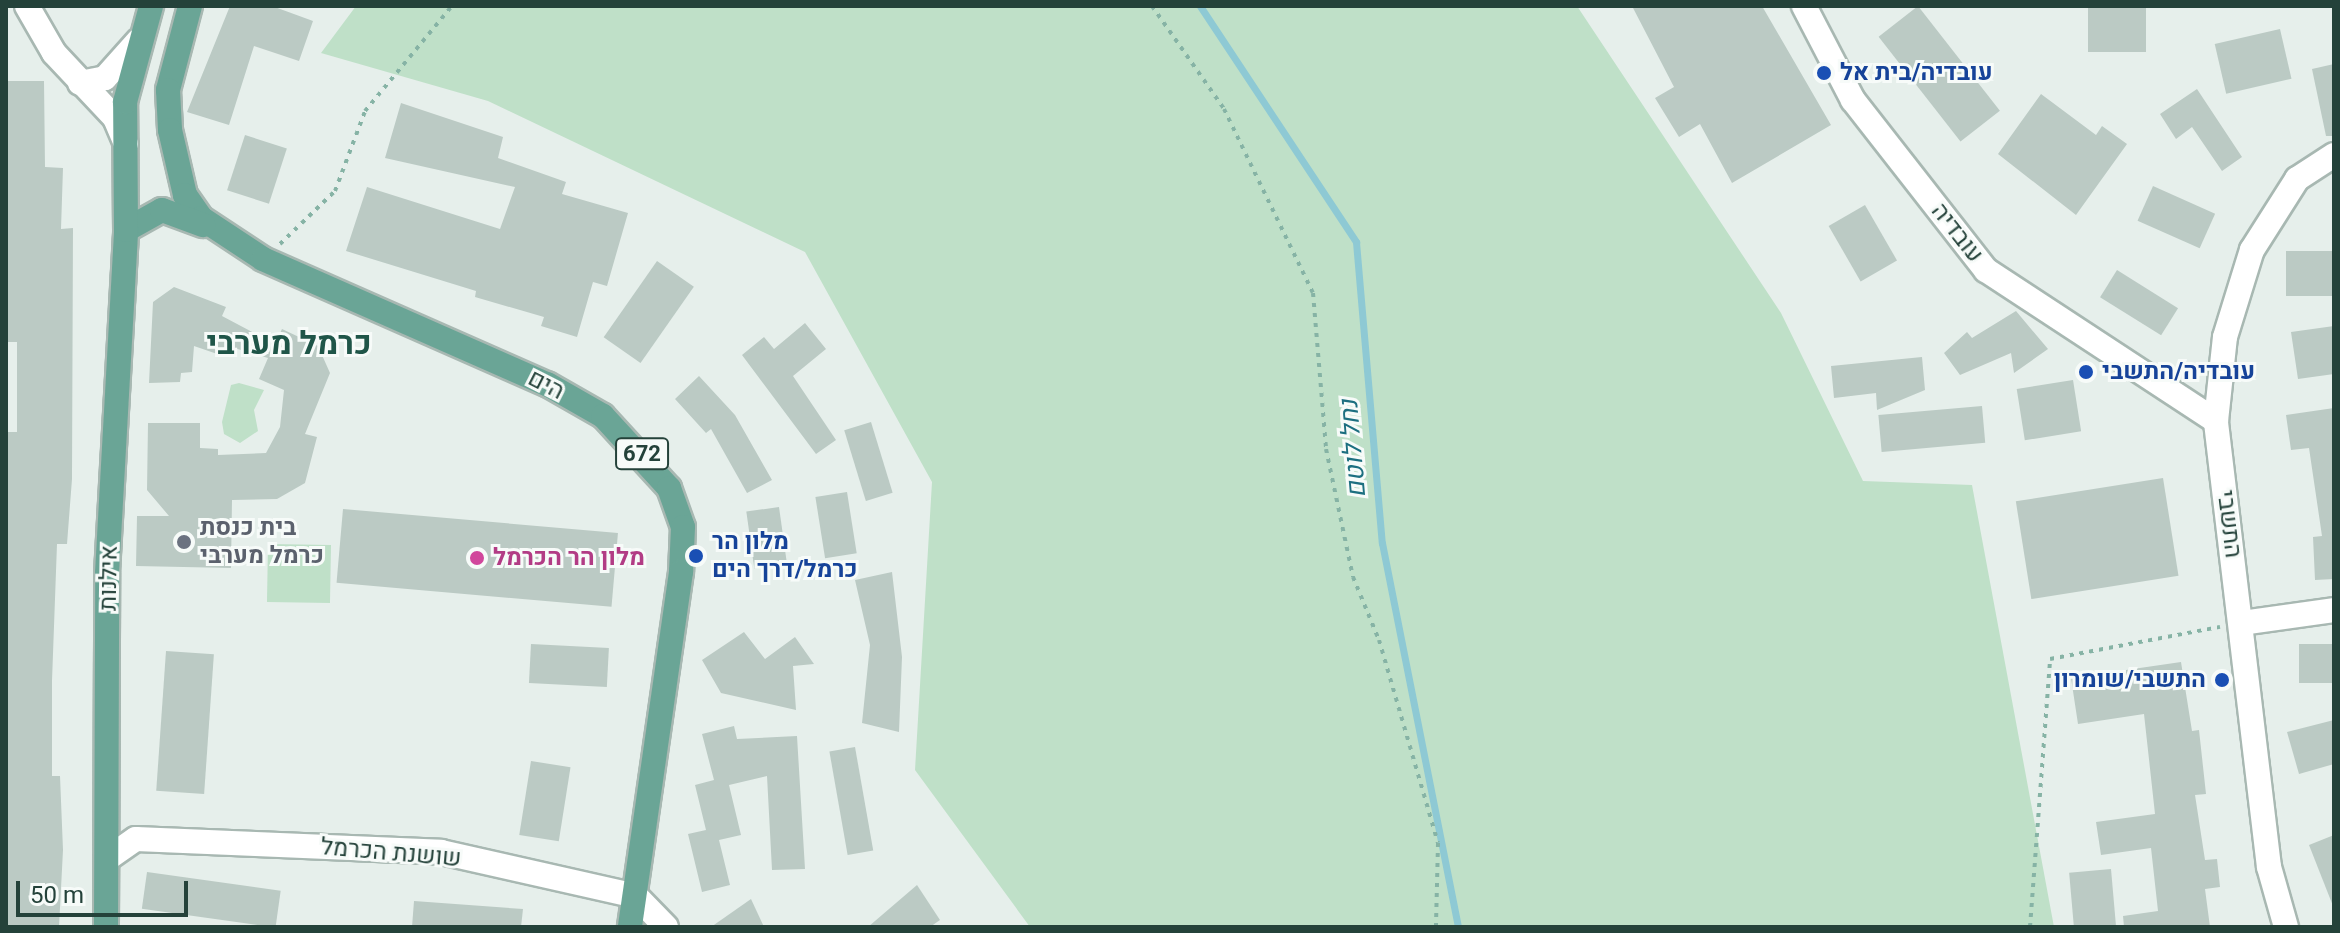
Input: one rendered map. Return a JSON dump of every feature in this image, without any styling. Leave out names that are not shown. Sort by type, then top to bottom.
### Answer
[{"type":"main road","points":[[151,6],[138,41],[125,102],[126,230],[162,210],[212,230]]},
{"type":"main road","name":"הים","points":[[190,6],[168,90],[170,130],[185,195],[212,230],[263,259],[547,384],[603,416],[669,488],[683,527],[681,572],[630,927]]},
{"type":"main road","name":"אילנות","points":[[106,927],[107,573],[126,230]]},
{"type":"street","points":[[27,6],[80,83],[115,118],[126,144]]},
{"type":"street","name":"עובדיה","points":[[1804,6],[1853,100],[1986,270],[2216,421]]},
{"type":"street","points":[[80,83],[105,78],[138,41]]},
{"type":"street","name":"התשבי","points":[[2286,927],[2269,867],[2216,421],[2225,337],[2252,250],[2297,179],[2334,155]]},
{"type":"street","points":[[2242,623],[2334,610]]},
{"type":"street","name":"שושנת הכרמל","points":[[107,859],[136,839],[441,852],[636,896]]},
{"type":"street","points":[[636,896],[666,927]]},
{"type":"path","points":[[263,259],[335,191],[365,111],[452,6]]},
{"type":"path","points":[[1152,6],[1224,109],[1313,293],[1326,449],[1353,577],[1379,640],[1438,843],[1436,927]]},
{"type":"path","points":[[2030,927],[2050,659],[2242,623]]},
{"type":"green space","points":[[356,6],[1577,6],[1781,313],[1863,481],[1972,485],[2054,927],[1030,927],[915,770],[932,482],[805,252],[488,101],[321,53]]},
{"type":"green space","points":[[239,383],[264,390],[254,410],[258,431],[240,443],[224,434],[222,422],[231,385]]},
{"type":"green space","points":[[268,544],[331,545],[330,603],[267,602]]},
{"type":"building","points":[[230,6],[272,6],[313,21],[299,61],[254,46],[229,125],[187,112]]},
{"type":"building","points":[[1632,6],[1762,6],[1831,125],[1732,183],[1700,124],[1679,137],[1655,98],[1674,87]]},
{"type":"building","points":[[1918,6],[2000,111],[1960,142],[1879,37]]},
{"type":"building","points":[[2088,6],[2146,6],[2146,52],[2088,52]]},
{"type":"building","points":[[2280,29],[2291,79],[2226,94],[2215,44]]},
{"type":"building","points":[[2334,64],[2334,136],[2326,136],[2312,69]]},
{"type":"building","points":[[6,81],[44,81],[45,167],[63,168],[61,229],[73,228],[72,479],[67,544],[57,544],[52,681],[52,776],[60,776],[63,850],[59,927],[6,927],[6,432],[17,432],[17,342],[6,342]]},
{"type":"building","points":[[2197,89],[2242,157],[2222,171],[2192,127],[2176,139],[2160,114]]},
{"type":"building","points":[[2041,94],[2096,135],[2102,126],[2127,144],[2076,215],[1998,154]]},
{"type":"building","points":[[401,103],[503,137],[498,158],[566,182],[562,194],[628,213],[607,286],[593,282],[577,337],[541,326],[544,317],[475,297],[476,291],[346,251],[367,187],[500,229],[515,187],[385,158]]},
{"type":"building","points":[[245,135],[287,149],[269,204],[227,190]]},
{"type":"building","points":[[2153,186],[2215,214],[2200,248],[2138,221]]},
{"type":"building","points":[[1865,205],[1897,260],[1861,281],[1829,226]]},
{"type":"building","points":[[2286,251],[2334,251],[2334,296],[2286,296]]},
{"type":"building","points":[[657,261],[694,287],[641,363],[604,337]]},
{"type":"building","points":[[2117,270],[2178,308],[2161,335],[2100,297]]},
{"type":"building","points":[[174,287],[226,307],[222,316],[275,344],[282,329],[318,346],[330,373],[305,434],[317,437],[305,483],[277,499],[232,500],[231,568],[136,566],[137,516],[169,516],[147,490],[148,423],[200,423],[200,448],[218,449],[218,455],[266,453],[280,427],[284,390],[259,379],[268,358],[231,347],[226,357],[194,346],[192,372],[181,373],[180,382],[149,383],[153,302]]},
{"type":"building","points":[[2016,311],[2048,349],[2014,373],[2011,353],[1960,375],[1944,353],[1967,332],[1972,338]]},
{"type":"building","points":[[805,323],[826,349],[793,376],[836,440],[816,454],[742,355],[764,337],[774,349]]},
{"type":"building","points":[[2334,326],[2334,374],[2298,379],[2291,332]]},
{"type":"building","points":[[1922,357],[1925,390],[1877,410],[1876,393],[1834,398],[1831,366]]},
{"type":"building","points":[[699,376],[735,415],[772,480],[747,493],[711,429],[706,433],[675,399]]},
{"type":"building","points":[[2073,380],[2081,431],[2025,440],[2017,389]]},
{"type":"building","points":[[1982,406],[1985,443],[1882,452],[1878,415]]},
{"type":"building","points":[[2334,408],[2334,579],[2315,580],[2313,537],[2322,536],[2309,448],[2291,450],[2286,415]]},
{"type":"building","points":[[871,422],[893,493],[866,501],[844,430]]},
{"type":"building","points":[[2163,478],[2178,576],[2031,599],[2016,501]]},
{"type":"building","points":[[847,492],[857,553],[825,558],[815,497]]},
{"type":"building","points":[[779,507],[787,564],[754,569],[746,512]]},
{"type":"building","name":"מלון הר הכרמל","points":[[343,509],[618,533],[612,607],[337,583]]},
{"type":"building","points":[[892,572],[902,657],[899,732],[862,723],[870,645],[855,580]]},
{"type":"building","points":[[744,632],[765,659],[795,637],[814,664],[793,666],[796,710],[721,693],[702,660]]},
{"type":"building","points":[[531,644],[609,648],[607,687],[529,683]]},
{"type":"building","points":[[2299,644],[2334,644],[2334,683],[2299,683]]},
{"type":"building","points":[[166,651],[214,654],[204,794],[156,791]]},
{"type":"building","points":[[2181,662],[2192,731],[2199,730],[2206,794],[2195,795],[2205,860],[2217,859],[2220,887],[2205,889],[2210,927],[2124,927],[2123,916],[2158,911],[2151,848],[2101,855],[2096,822],[2155,814],[2144,714],[2078,724],[2071,678]]},
{"type":"building","points":[[2334,720],[2334,764],[2299,774],[2287,732]]},
{"type":"building","points":[[734,726],[737,739],[797,736],[805,869],[772,870],[767,776],[729,785],[741,835],[719,840],[730,885],[702,892],[688,834],[706,830],[695,785],[714,780],[702,734]]},
{"type":"building","points":[[855,747],[873,850],[848,855],[829,752]]},
{"type":"building","points":[[531,761],[571,767],[559,841],[519,835]]},
{"type":"building","points":[[2334,835],[2334,905],[2333,906],[2309,845]]},
{"type":"building","points":[[2111,869],[2116,927],[2074,927],[2069,873]]},
{"type":"building","points":[[147,872],[281,891],[276,927],[142,909]]},
{"type":"building","points":[[917,885],[940,920],[930,927],[868,927]]},
{"type":"building","points":[[751,899],[764,927],[711,927]]},
{"type":"building","points":[[414,901],[523,909],[521,927],[412,927]]},
{"type":"waterway","name":"נחל לוטם","points":[[1200,6],[1356,242],[1382,543],[1458,927]]},
{"type":"place","name":"עובדיה/בית אל","points":[[1824,73]]},
{"type":"place","name":"עובדיה/התשבי","points":[[2086,372]]},
{"type":"place","name":"בית כנסת כרמל מערבי","points":[[184,542]]},
{"type":"place","name":"מלון הר כרמל/דרך הים","points":[[696,556]]},
{"type":"place","name":"מלון הר הכרמל","points":[[477,558]]},
{"type":"place","name":"התשבי/שומרון","points":[[2222,680]]},
{"type":"district","name":"כרמל מערבי","points":[[289,343]]}]
